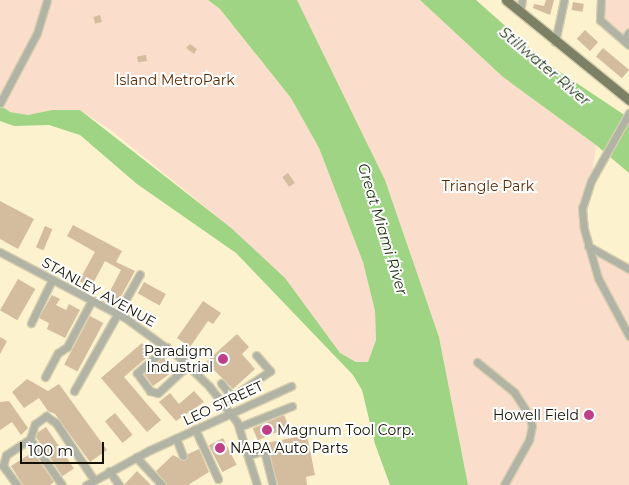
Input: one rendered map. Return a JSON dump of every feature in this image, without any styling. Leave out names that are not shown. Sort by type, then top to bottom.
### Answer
[{"type":"main road","points":[[506,0],[555,42],[629,100]]},
{"type":"street","points":[[2,99],[37,32],[47,0]]},
{"type":"street","points":[[520,12],[522,0]]},
{"type":"street","points":[[555,42],[564,0]]},
{"type":"street","points":[[601,0],[600,20],[626,43],[629,32]]},
{"type":"street","points":[[629,113],[591,181],[582,208],[588,246],[601,286],[629,336]]},
{"type":"street","points":[[588,246],[629,269]]},
{"type":"street","name":"STANLEY AVENUE","points":[[0,252],[118,314],[167,347],[188,365],[223,403],[240,427],[250,455],[257,485]]},
{"type":"street","points":[[74,391],[140,274]]},
{"type":"street","points":[[31,323],[52,280]]},
{"type":"street","points":[[44,377],[58,354],[67,347],[92,300]]},
{"type":"street","points":[[167,347],[137,373],[150,391],[158,393],[188,365]]},
{"type":"street","points":[[223,403],[270,371],[256,355]]},
{"type":"street","points":[[477,362],[514,392],[530,414],[532,426],[528,440],[504,485]]},
{"type":"street","points":[[221,383],[232,397]]},
{"type":"street","name":"LEO STREET","points":[[86,485],[136,457],[291,386]]},
{"type":"street","points":[[240,427],[292,406]]},
{"type":"street","points":[[16,485],[3,466],[6,455],[30,439],[35,424],[46,416],[51,418],[94,480]]},
{"type":"street","points":[[195,429],[218,480]]},
{"type":"street","points":[[176,438],[183,456]]},
{"type":"street","points":[[30,439],[62,485]]},
{"type":"street","points":[[250,455],[264,450],[273,485]]},
{"type":"street","points":[[136,457],[162,485]]},
{"type":"street","points":[[109,471],[119,485]]},
{"type":"green space","name":"Island MetroPark","points":[[0,0],[208,0],[220,9],[291,98],[319,148],[363,262],[375,311],[376,340],[368,362],[356,362],[340,353],[230,227],[112,131],[80,110],[52,110],[28,115],[10,112],[0,105]]},
{"type":"green space","name":"Triangle Park","points":[[297,0],[420,0],[503,77],[596,145],[591,181],[583,200],[588,246],[629,269],[629,485],[468,485],[439,337],[385,180]]},
{"type":"green space","points":[[601,0],[629,0],[629,32],[624,40],[600,20]]},
{"type":"water","name":"Great Miami River","points":[[208,0],[297,0],[385,180],[439,337],[468,485],[390,485],[375,444],[362,390],[353,375],[236,253],[137,184],[80,135],[49,125],[14,126],[0,121],[0,105],[10,112],[28,115],[52,110],[80,110],[230,227],[285,278],[340,353],[356,362],[368,362],[376,340],[375,311],[363,262],[319,148],[291,98],[220,9]]},
{"type":"water","name":"Stillwater River","points":[[420,0],[476,0],[548,64],[629,118],[629,173],[596,145],[503,77]]},
{"type":"building","points":[[546,0],[554,0],[550,15],[533,8],[534,4],[544,6]]},
{"type":"building","points":[[573,2],[584,4],[582,12],[572,10]]},
{"type":"building","points":[[100,15],[102,22],[95,24],[93,17]]},
{"type":"building","points":[[585,30],[598,42],[590,51],[577,39]]},
{"type":"building","points":[[190,44],[197,49],[194,54],[186,48]]},
{"type":"building","points":[[603,48],[629,70],[622,78],[596,56]]},
{"type":"building","points":[[146,55],[147,61],[138,62],[137,56]]},
{"type":"building","points":[[288,173],[295,183],[289,187],[282,177]]},
{"type":"building","points":[[0,201],[34,219],[18,249],[0,239]]},
{"type":"building","points":[[73,225],[122,251],[116,262],[135,271],[119,300],[108,295],[121,270],[105,261],[91,287],[79,281],[95,252],[67,236]]},
{"type":"building","points":[[45,226],[52,229],[43,250],[36,247]]},
{"type":"building","points":[[18,279],[35,289],[17,320],[0,310]]},
{"type":"building","points":[[144,282],[166,294],[160,305],[138,293]]},
{"type":"building","points":[[52,295],[60,299],[56,305],[66,310],[69,304],[80,310],[65,338],[47,329],[49,323],[39,318]]},
{"type":"building","points":[[203,301],[221,313],[213,324],[208,321],[190,347],[177,338]]},
{"type":"building","points":[[90,316],[103,323],[77,372],[64,365]]},
{"type":"building","points":[[237,334],[249,347],[242,354],[255,369],[233,389],[206,362]]},
{"type":"building","points":[[0,337],[7,341],[0,354]]},
{"type":"building","points":[[142,343],[151,354],[124,377],[161,420],[147,432],[101,378]]},
{"type":"building","points":[[164,357],[174,371],[153,386],[143,372]]},
{"type":"building","points":[[27,379],[48,391],[59,384],[107,450],[90,462],[55,414],[48,411],[39,398],[24,408],[12,392]]},
{"type":"building","points":[[194,391],[204,402],[176,421],[159,402],[170,393],[179,404]]},
{"type":"building","points":[[9,401],[28,428],[21,435],[12,422],[0,430],[0,402]]},
{"type":"building","points":[[115,413],[133,435],[123,443],[105,421]]},
{"type":"building","points":[[284,415],[289,427],[258,440],[253,428]]},
{"type":"building","points":[[46,427],[74,468],[62,476],[34,435]]},
{"type":"building","points":[[307,435],[315,475],[306,477],[307,485],[278,485],[266,443]]},
{"type":"building","points":[[223,438],[237,465],[222,472],[209,445]]},
{"type":"building","points":[[199,449],[209,472],[188,485],[167,485],[156,471],[173,455],[184,461],[188,454]]},
{"type":"building","points":[[33,452],[54,482],[50,485],[23,485],[11,466]]},
{"type":"building","points":[[137,471],[151,485],[124,485]]},
{"type":"place","name":"Paradigm Industrial","points":[[223,359]]},
{"type":"place","name":"Howell Field","points":[[589,415]]},
{"type":"place","name":"Magnum Tool Corp.","points":[[267,430]]},
{"type":"place","name":"NAPA Auto Parts","points":[[220,448]]}]
